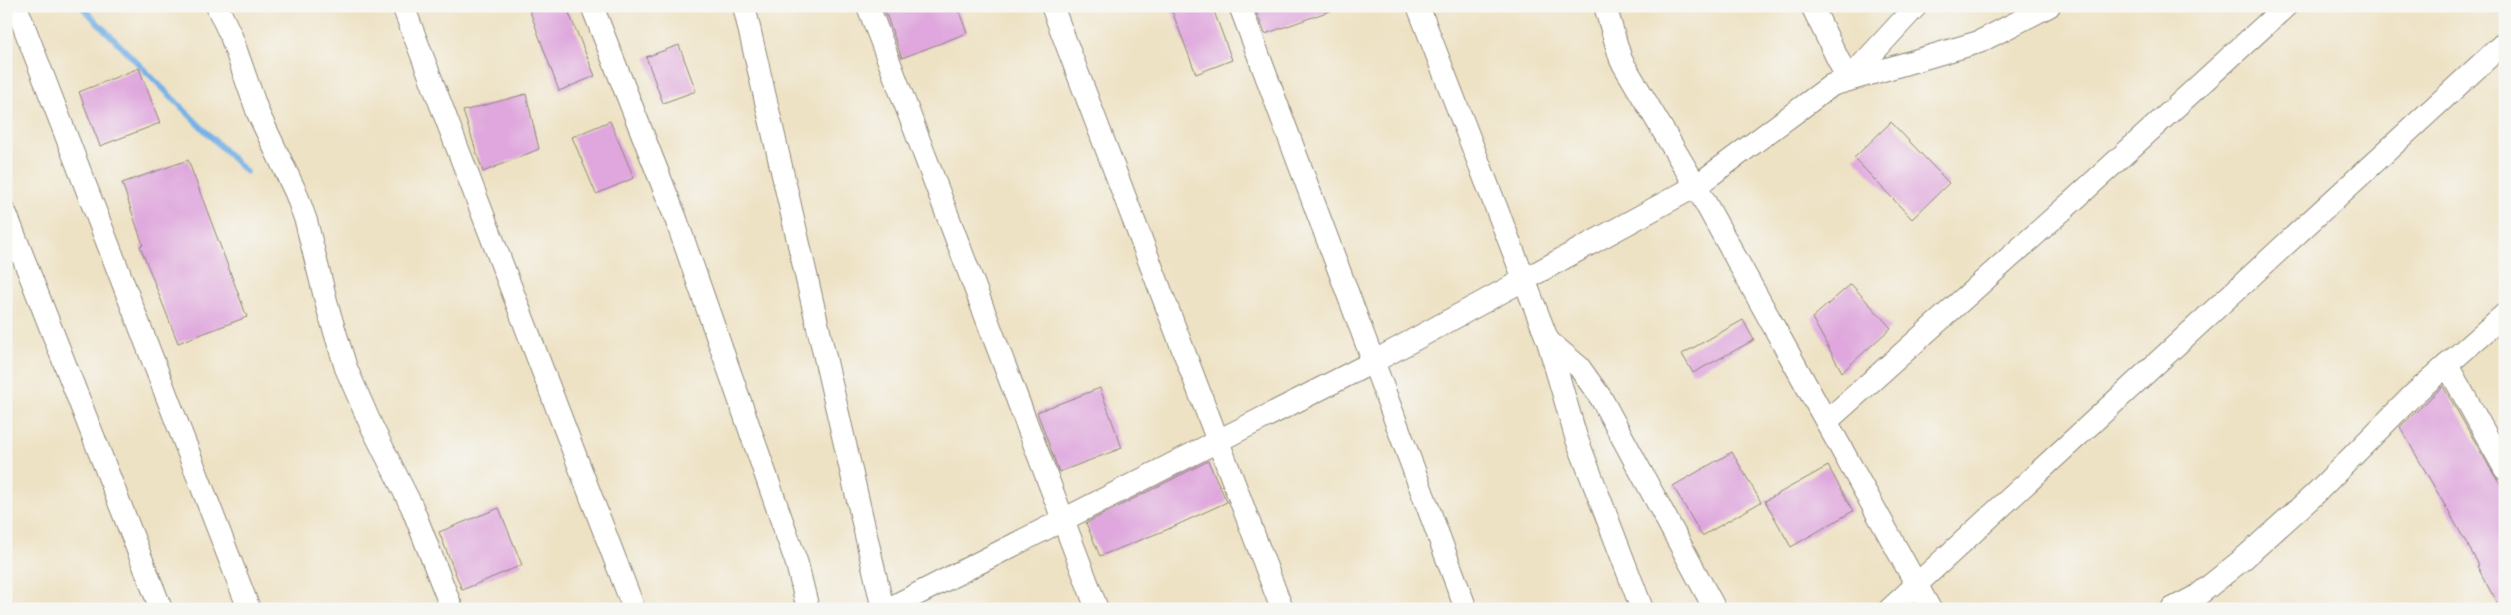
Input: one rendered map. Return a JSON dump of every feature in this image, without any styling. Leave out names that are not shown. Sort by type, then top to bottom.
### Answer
[{"type":"street","points":[[16,6],[249,609]]},
{"type":"street","points":[[217,6],[241,62],[258,113],[293,186],[306,221],[330,316],[346,368],[371,425],[412,507],[452,609]]},
{"type":"street","points":[[403,6],[634,609]]},
{"type":"street","points":[[592,6],[676,219],[797,564],[808,609]]},
{"type":"street","points":[[744,6],[883,609]]},
{"type":"street","points":[[868,6],[1097,609]]},
{"type":"street","points":[[1052,6],[1282,609]]},
{"type":"street","points":[[1240,6],[1466,609]]},
{"type":"street","points":[[1418,6],[1522,280],[1548,341],[1576,437],[1642,609]]},
{"type":"street","points":[[1605,6],[1620,60],[1696,186],[1930,609]]},
{"type":"street","points":[[1812,6],[1848,80]]},
{"type":"street","points":[[1848,80],[1916,6]]},
{"type":"street","points":[[888,609],[911,603],[1063,520],[1373,362],[1696,186],[1832,85],[1979,42],[2049,6]]},
{"type":"street","points":[[1826,421],[2075,199],[2286,6]]},
{"type":"street","points":[[1890,609],[2505,42]]},
{"type":"street","points":[[6,214],[161,609]]},
{"type":"street","points":[[2172,609],[2197,596],[2243,559],[2314,495],[2414,394],[2505,314]]},
{"type":"street","points":[[1548,341],[1579,367],[1601,398],[1715,609]]},
{"type":"street","points":[[2447,365],[2505,468]]},
{"type":"building","points":[[528,6],[566,6],[595,76],[559,91]]},
{"type":"building","points":[[883,6],[957,6],[967,33],[902,58]]},
{"type":"building","points":[[1170,6],[1212,6],[1232,60],[1196,74]]},
{"type":"building","points":[[1254,6],[1338,6],[1338,8],[1265,34]]},
{"type":"building","points":[[679,45],[696,91],[663,103],[646,57]]},
{"type":"building","points":[[139,68],[160,123],[100,146],[79,92]]},
{"type":"building","points":[[526,94],[539,149],[483,172],[463,111]]},
{"type":"building","points":[[610,121],[634,178],[596,194],[572,137]]},
{"type":"building","points":[[1891,122],[1949,183],[1912,219],[1854,158]]},
{"type":"building","points":[[188,160],[247,317],[178,343],[140,246],[143,245],[122,183]]},
{"type":"building","points":[[1851,284],[1891,328],[1842,372],[1812,318]]},
{"type":"building","points":[[1743,320],[1754,340],[1693,373],[1682,354]]},
{"type":"building","points":[[2443,386],[2494,475],[2505,489],[2505,609],[2500,609],[2477,566],[2479,565],[2400,427]]},
{"type":"building","points":[[1100,388],[1122,448],[1059,472],[1037,412]]},
{"type":"building","points":[[1732,452],[1761,502],[1702,536],[1673,486]]},
{"type":"building","points":[[1208,461],[1227,502],[1166,530],[1100,556],[1086,523]]},
{"type":"building","points":[[1828,466],[1853,511],[1791,547],[1765,501]]},
{"type":"building","points":[[499,508],[522,565],[462,590],[439,532]]},
{"type":"waterway","points":[[81,6],[246,172]]}]
